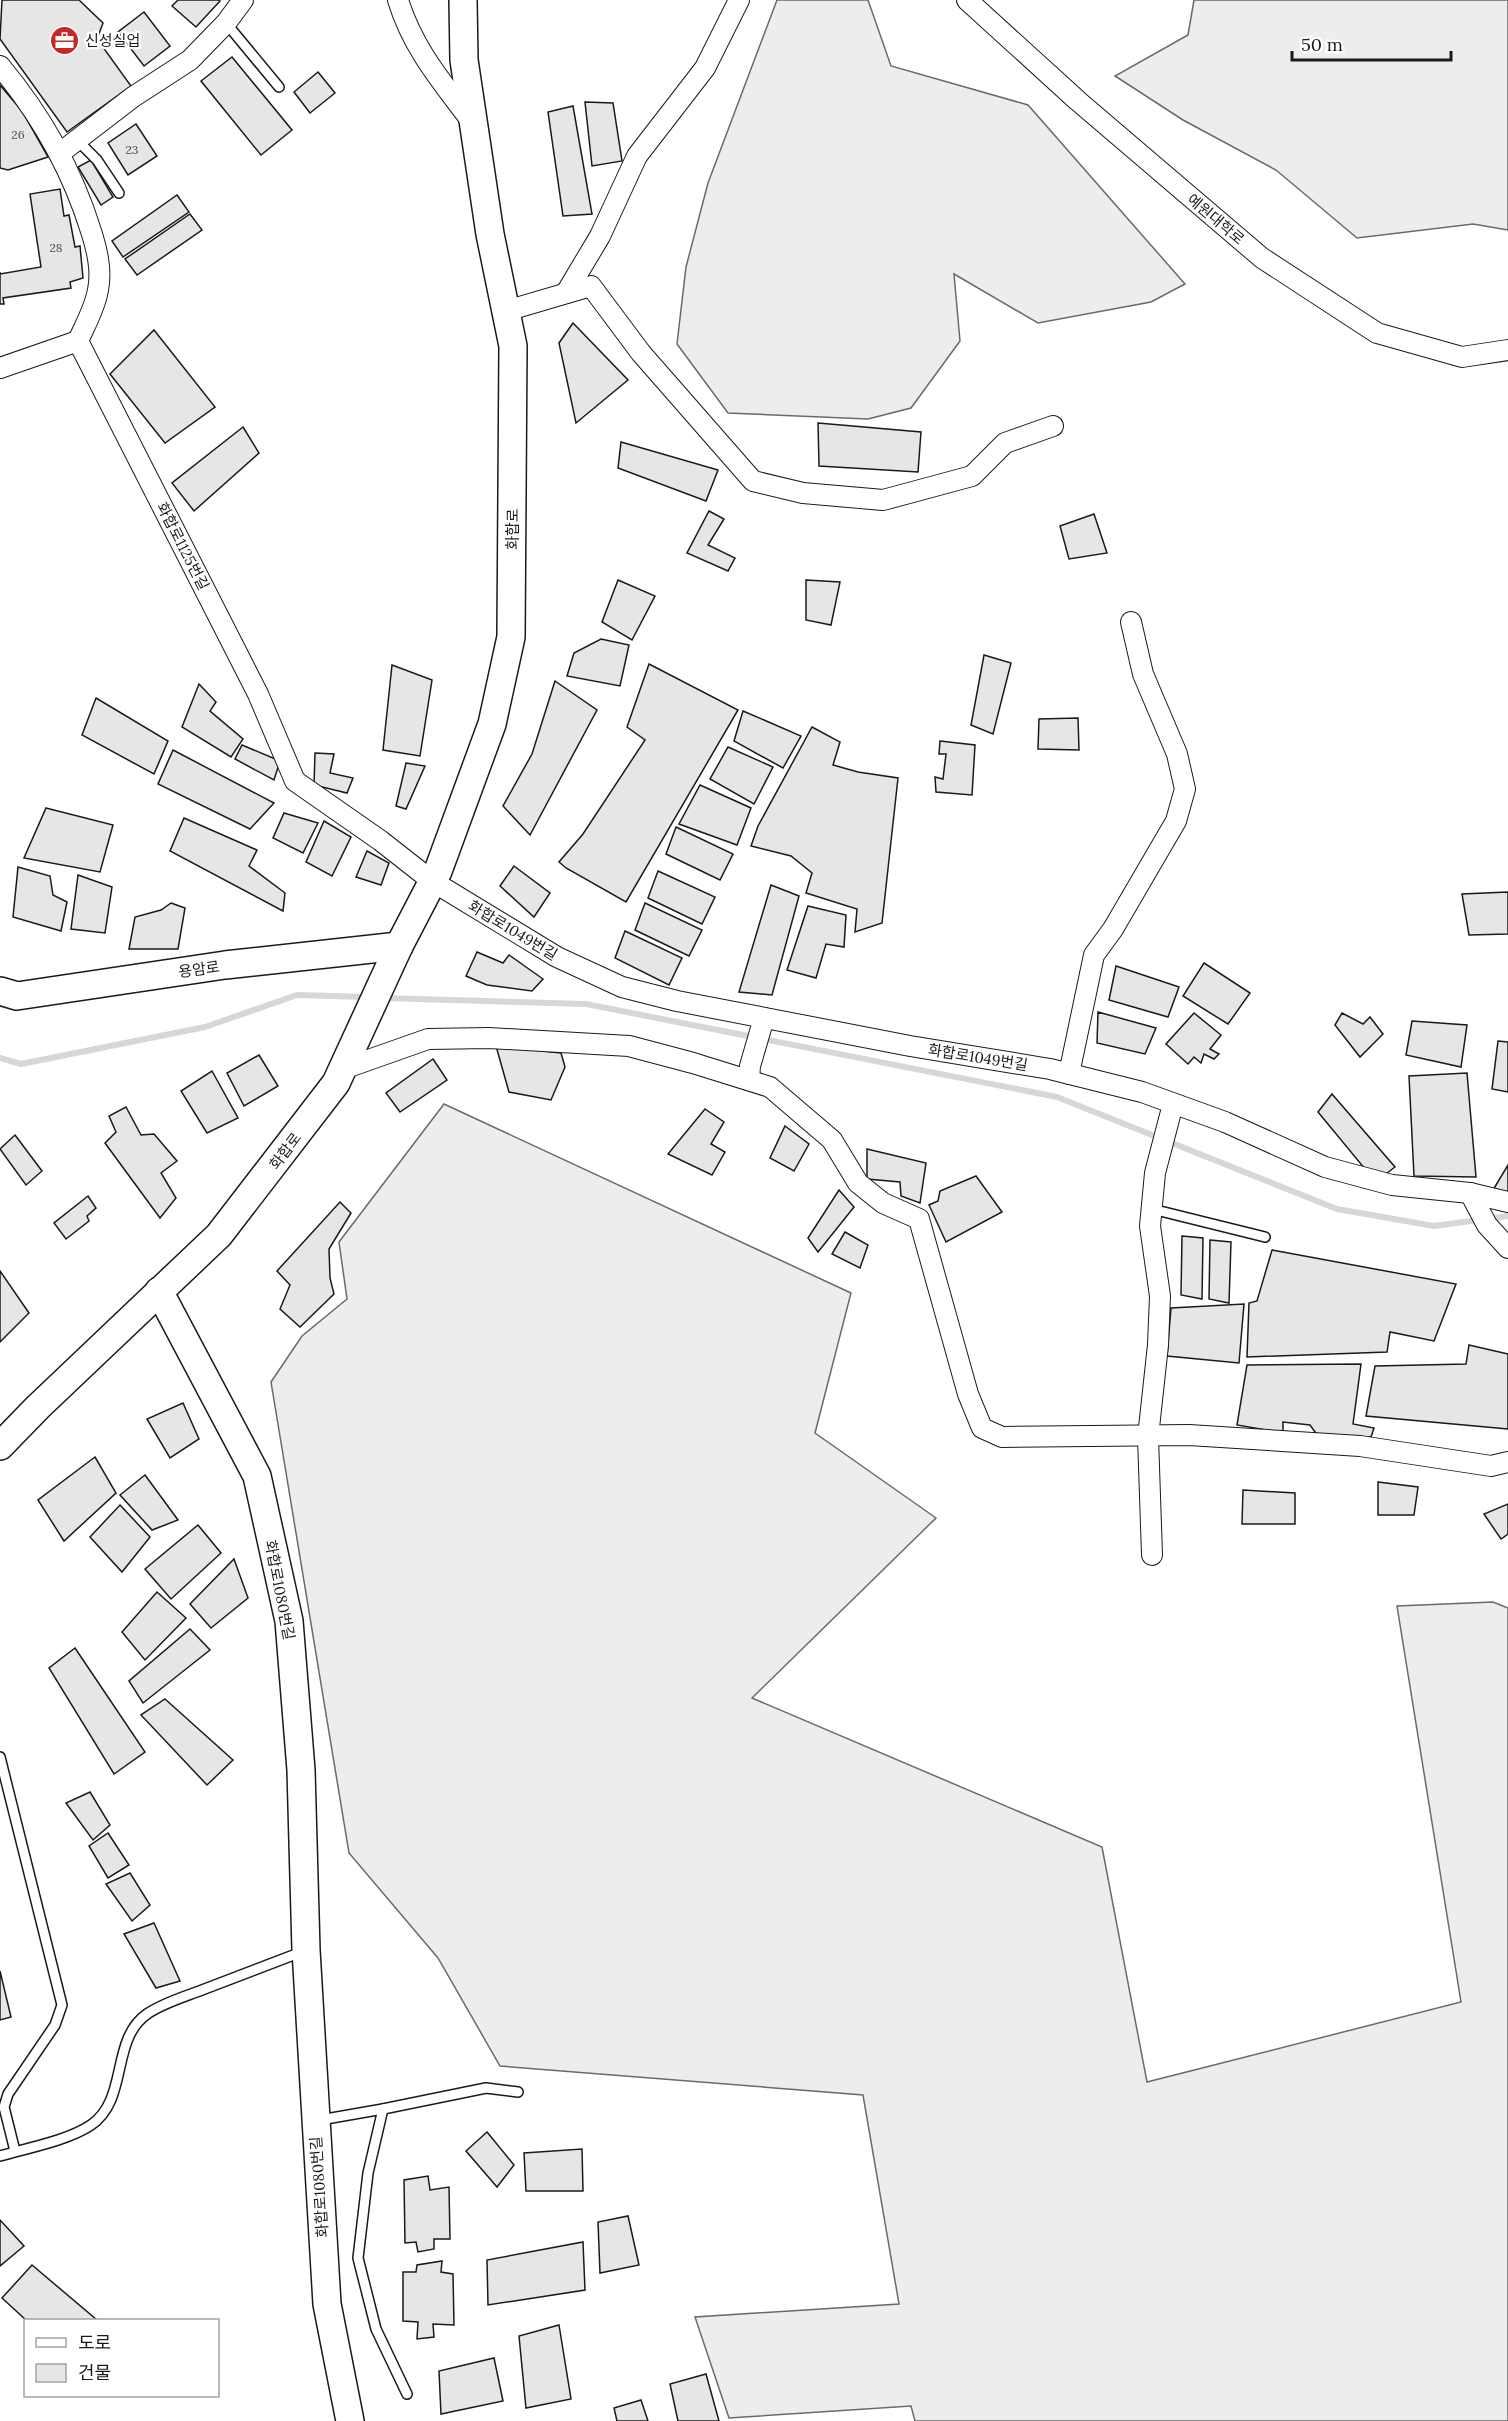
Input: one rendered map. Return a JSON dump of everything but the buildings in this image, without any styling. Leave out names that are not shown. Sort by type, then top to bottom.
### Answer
[{"type":"main road","name":"화합로","points":[[159,1291],[219,1235],[268,1175],[336,1083],[399,946],[432,881],[492,724],[511,637],[513,346],[490,234],[464,60],[462,0]]},
{"type":"main road","name":"용암로","points":[[0,991],[17,996],[225,965],[399,946]]},
{"type":"main road","points":[[0,1446],[159,1291]]},
{"type":"main road","name":"화합로1080번길","points":[[159,1291],[257,1476],[289,1621],[301,1770],[306,1950],[327,2304],[350,2421]]},
{"type":"street","points":[[60,153],[133,97],[190,60],[226,22],[243,0]]},
{"type":"street","points":[[398,0],[407,29],[421,53],[474,124]]},
{"type":"street","points":[[566,293],[600,236],[637,156],[705,68],[739,0]]},
{"type":"street","name":"예원대학로","points":[[967,0],[1078,101],[1262,258],[1377,333],[1462,357],[1508,350]]},
{"type":"street","points":[[0,66],[24,95],[60,153],[85,212],[98,256],[100,273],[95,303],[78,341],[0,368]]},
{"type":"street","points":[[506,311],[591,286],[641,353],[753,481],[803,493],[883,500],[972,476],[1005,443],[1053,426]]},
{"type":"street","name":"화합로1125번길","points":[[78,341],[248,674],[295,781],[432,881]]},
{"type":"street","points":[[1069,1074],[1094,955],[1113,929],[1176,821],[1185,789],[1177,754],[1143,674],[1131,622]]},
{"type":"street","name":"화합로1049번길","points":[[432,881],[557,957],[622,987],[764,1021],[1069,1074],[1142,1092],[1225,1122],[1325,1167],[1392,1185],[1474,1200],[1508,1202]]},
{"type":"street","points":[[750,1073],[764,1021]]},
{"type":"street","points":[[343,1069],[428,1039],[489,1038],[629,1046],[750,1073],[770,1087],[832,1140],[858,1183],[884,1203],[919,1219],[968,1394],[982,1428],[1002,1437],[1190,1435],[1360,1446],[1491,1466],[1508,1462]]},
{"type":"street","points":[[1152,1555],[1148,1437],[1158,1345],[1160,1296],[1150,1226],[1155,1173],[1173,1104]]},
{"type":"street","points":[[1474,1200],[1487,1225],[1508,1248]]},
{"type":"lane","points":[[226,22],[279,87]]},
{"type":"lane","points":[[77,140],[97,160],[119,193]]},
{"type":"lane","points":[[1152,1209],[1265,1237]]},
{"type":"lane","points":[[0,1757],[62,2005],[55,2025],[8,2094],[4,2107],[15,2151]]},
{"type":"lane","points":[[0,2156],[76,2133],[100,2118],[110,2103],[128,2037],[147,2014],[171,2002],[306,1950]]},
{"type":"lane","points":[[315,2121],[486,2088],[518,2092]]},
{"type":"lane","points":[[382,2109],[368,2174],[358,2258],[375,2329],[407,2394]]},
{"type":"shaded area","points":[[777,0],[868,0],[891,66],[1028,105],[1185,284],[1151,302],[1038,323],[954,274],[960,341],[911,408],[868,419],[728,413],[677,344],[686,267],[708,183]]},
{"type":"shaded area","points":[[1194,0],[1508,0],[1508,230],[1473,224],[1357,238],[1276,170],[1183,120],[1115,76],[1188,35]]},
{"type":"shaded area","points":[[444,1104],[851,1293],[815,1433],[936,1518],[752,1698],[1102,1847],[1147,2082],[1461,2002],[1397,1606],[1493,1602],[1508,1608],[1508,2421],[915,2421],[911,2406],[729,2418],[695,2317],[899,2304],[863,2095],[500,2066],[438,1958],[349,1853],[271,1382],[302,1336],[347,1299],[339,1242]]},
{"type":"waterway","points":[[0,1058],[21,1064],[205,1027],[297,995],[367,997]]},
{"type":"waterway","points":[[384,998],[586,1004],[1057,1097],[1337,1209],[1434,1226],[1508,1216]]},
{"type":"place","name":"신성실업","points":[[64,40]]}]
